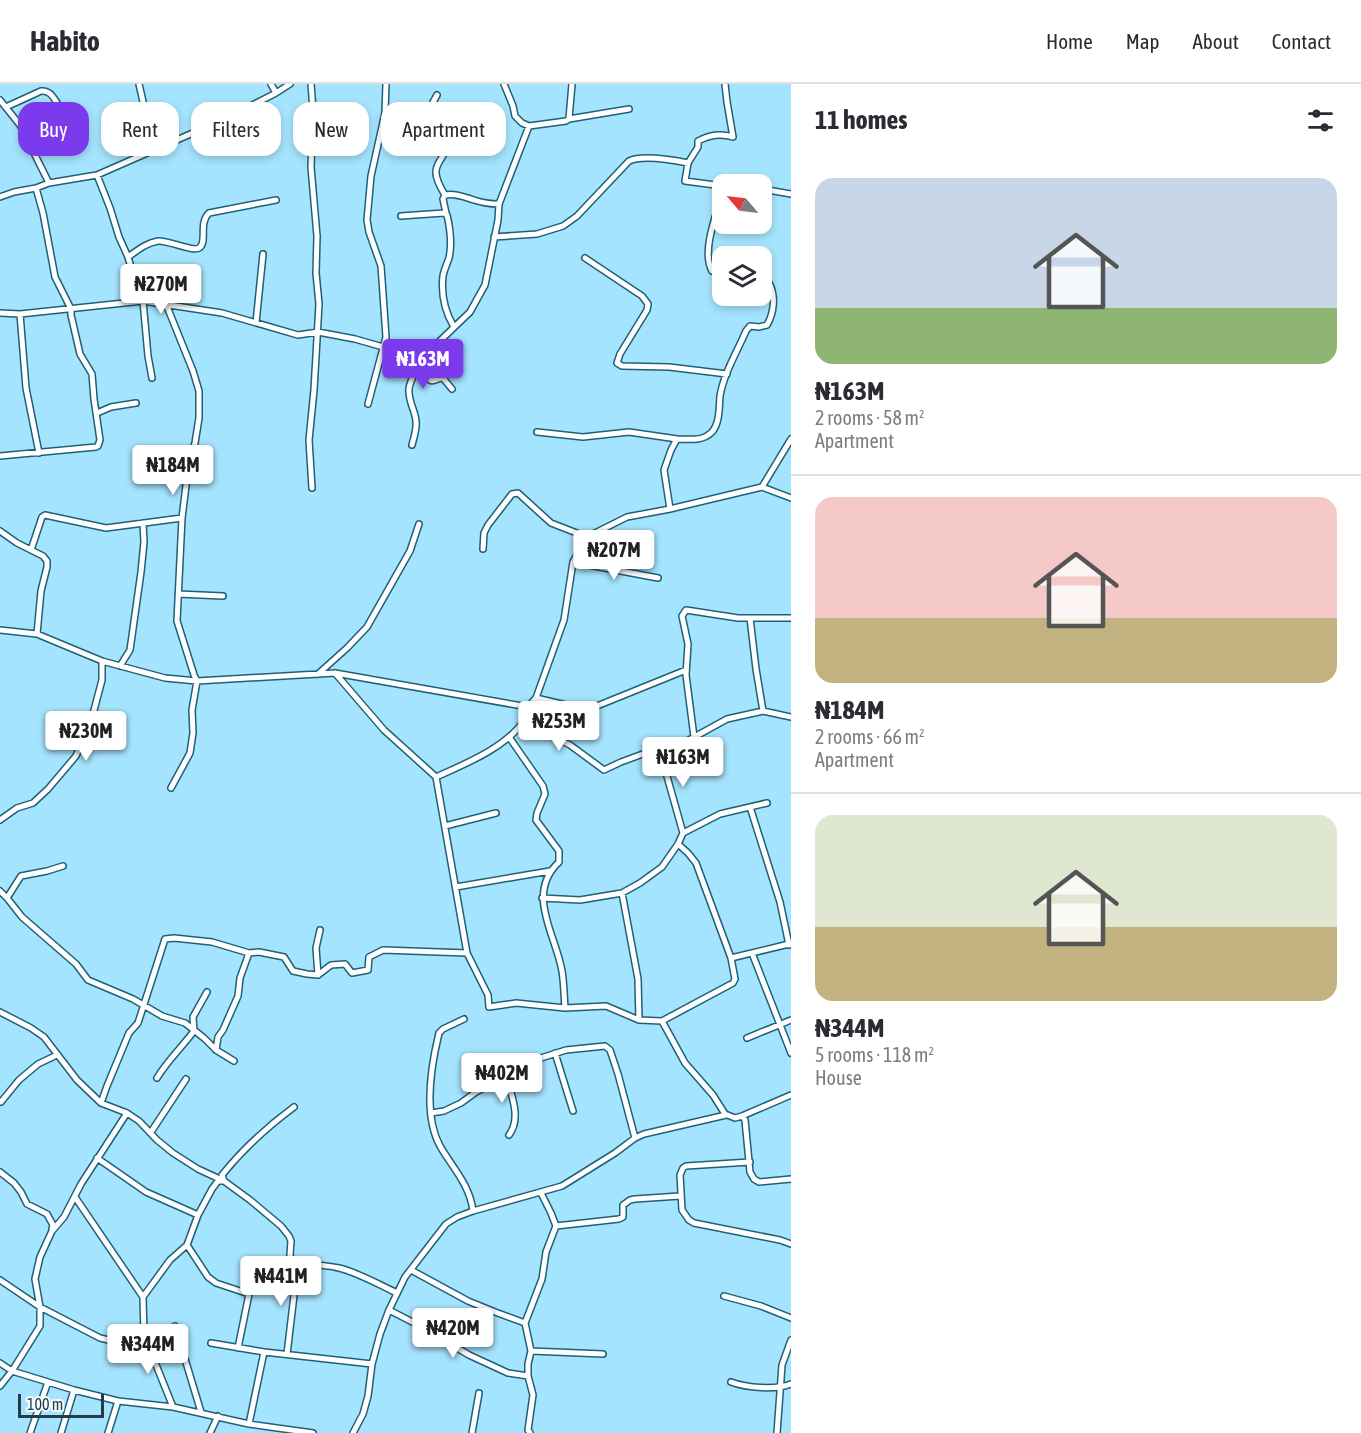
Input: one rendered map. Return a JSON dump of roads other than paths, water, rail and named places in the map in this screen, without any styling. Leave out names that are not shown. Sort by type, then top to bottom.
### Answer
[{"type":"street","points":[[139,84],[143,102]]},
{"type":"street","points":[[271,84],[276,93]]},
{"type":"street","points":[[179,139],[227,118],[290,84]]},
{"type":"street","points":[[311,84],[313,110],[311,167],[317,236],[316,273],[319,304],[309,440],[312,488]]},
{"type":"street","points":[[368,404],[386,337],[381,266],[367,220],[371,176],[385,113],[386,84]]},
{"type":"street","points":[[504,84],[515,116],[529,126],[566,122],[569,119],[629,109]]},
{"type":"street","points":[[569,119],[572,84]]},
{"type":"street","points":[[712,185],[685,181],[688,163],[699,141],[710,135],[724,134],[733,137],[725,84]]},
{"type":"street","points":[[49,183],[20,125],[2,104],[46,90],[56,102]]},
{"type":"street","points":[[437,94],[425,117],[429,124],[451,132],[452,135],[435,173],[437,183],[444,195],[449,222],[450,249],[443,276],[443,289],[447,316],[454,327]]},
{"type":"street","points":[[412,445],[417,423],[409,399],[409,387],[416,364],[470,312],[485,285],[499,204],[529,126]]},
{"type":"street","points":[[0,196],[49,183],[97,175],[140,156]]},
{"type":"street","points":[[494,237],[537,234],[563,226],[577,216],[633,159],[664,159],[688,163]]},
{"type":"street","points":[[97,175],[143,301],[152,378]]},
{"type":"street","points":[[0,456],[98,446],[100,440],[92,374],[80,354],[71,309],[55,277],[45,221],[36,188]]},
{"type":"street","points":[[772,191],[791,194]]},
{"type":"street","points":[[444,195],[459,195],[488,204],[499,204]]},
{"type":"street","points":[[128,256],[147,244],[159,241],[172,242],[194,249],[199,248],[203,241],[203,223],[209,213],[276,200]]},
{"type":"street","points":[[401,216],[446,213]]},
{"type":"street","points":[[712,233],[708,264],[712,271]]},
{"type":"street","points":[[256,323],[263,254]]},
{"type":"street","points":[[585,258],[642,296],[648,304],[647,310],[620,354],[617,363],[622,366],[727,374]]},
{"type":"street","points":[[537,432],[583,437],[629,432],[699,440],[712,431],[719,415],[721,393],[727,374],[746,331],[750,326],[767,325],[772,316],[774,291],[772,288]]},
{"type":"street","points":[[0,313],[20,314],[143,301],[222,313],[298,335],[318,332],[383,347],[416,364],[430,380],[443,378],[452,389]]},
{"type":"street","points":[[166,304],[200,391],[199,418],[189,461],[182,518],[177,621],[197,681],[192,710],[193,734],[190,753],[171,788]]},
{"type":"street","points":[[20,314],[26,388],[39,453]]},
{"type":"street","points":[[97,413],[111,407],[136,403]]},
{"type":"street","points":[[670,509],[664,470],[677,439]]},
{"type":"street","points":[[762,487],[791,440]]},
{"type":"street","points":[[436,777],[474,759],[509,737],[525,719],[528,707],[536,698],[564,620],[573,562],[587,537],[627,517],[762,487],[791,498]]},
{"type":"street","points":[[483,549],[484,533],[488,525],[512,494],[518,493],[551,523],[587,537]]},
{"type":"street","points":[[31,550],[42,517],[45,515],[106,528],[182,518]]},
{"type":"street","points":[[120,666],[130,650],[141,572],[143,523]]},
{"type":"street","points":[[317,674],[367,627],[410,551],[419,524]]},
{"type":"street","points":[[0,531],[17,543],[43,556],[47,561],[41,591],[37,634]]},
{"type":"street","points":[[573,562],[658,578]]},
{"type":"street","points":[[178,594],[223,596]]},
{"type":"street","points":[[694,737],[686,675],[688,644],[682,616],[686,610],[738,618],[791,618]]},
{"type":"street","points":[[750,618],[763,711]]},
{"type":"street","points":[[0,630],[37,634],[102,661],[165,678],[197,681],[335,673],[528,707]]},
{"type":"street","points":[[0,820],[17,808],[33,803],[76,756],[93,714],[102,680],[102,661]]},
{"type":"street","points":[[536,698],[587,710],[686,670]]},
{"type":"street","points":[[335,673],[384,730],[436,777],[468,952],[488,995],[489,1007],[516,1003],[565,1008],[606,1006],[639,1020],[662,1021],[733,983],[735,979],[731,958],[696,863],[678,844]]},
{"type":"street","points":[[525,719],[547,734],[570,745],[604,770],[659,748],[678,746],[727,719],[763,711],[791,717]]},
{"type":"street","points":[[509,737],[543,786],[545,794],[536,820],[559,851],[559,862],[550,871],[542,898],[562,970],[565,1008]]},
{"type":"street","points":[[659,748],[683,833]]},
{"type":"street","points":[[542,898],[580,900],[622,893],[662,867],[683,833],[720,814],[767,803]]},
{"type":"street","points":[[731,958],[790,944],[780,902],[750,807]]},
{"type":"street","points":[[445,826],[496,813]]},
{"type":"street","points":[[7,898],[21,876],[63,866]]},
{"type":"street","points":[[456,887],[550,871]]},
{"type":"street","points":[[0,891],[22,917],[76,964],[88,980],[134,999],[162,1016],[184,1023],[216,1050],[234,1061]]},
{"type":"street","points":[[622,893],[638,979],[639,1020]]},
{"type":"street","points":[[318,975],[316,948],[320,930]]},
{"type":"street","points":[[101,1103],[129,1033],[138,1023],[165,939],[212,942],[249,952],[285,957],[293,971],[318,975],[331,965],[345,964],[352,973],[368,970],[369,957],[383,950],[468,952]]},
{"type":"street","points":[[216,1050],[218,1037],[238,996],[240,978],[249,952]]},
{"type":"street","points":[[752,953],[791,1053]]},
{"type":"street","points":[[157,1078],[194,1031],[193,1017],[207,992]]},
{"type":"street","points":[[0,1012],[44,1037],[77,1080],[101,1103],[127,1113],[173,1153],[198,1169],[224,1181],[281,1226],[291,1241],[291,1259],[338,1268],[370,1279],[397,1293]]},
{"type":"street","points":[[464,1018],[439,1033],[432,1071],[431,1113],[433,1129],[439,1143],[463,1179],[473,1211]]},
{"type":"street","points":[[747,1038],[791,1020]]},
{"type":"street","points":[[662,1021],[685,1063],[725,1114],[735,1118],[742,1116],[791,1095]]},
{"type":"street","points":[[431,1113],[444,1111],[461,1103],[476,1092],[541,1058],[566,1050],[605,1046],[610,1050],[618,1074],[635,1138]]},
{"type":"street","points":[[555,1053],[573,1111]]},
{"type":"street","points":[[1,1102],[19,1080],[38,1064],[57,1054]]},
{"type":"street","points":[[506,1076],[516,1110],[513,1130],[509,1135]]},
{"type":"street","points":[[151,1132],[186,1079]]},
{"type":"street","points":[[224,1181],[222,1175],[234,1160],[268,1127],[294,1107]]},
{"type":"street","points":[[52,1231],[64,1217],[81,1184],[127,1113]]},
{"type":"street","points":[[353,1433],[363,1414],[372,1364],[389,1310],[405,1277],[446,1224],[473,1211],[562,1186],[635,1138],[645,1134],[728,1115]]},
{"type":"street","points":[[742,1116],[745,1120],[750,1172],[754,1179],[759,1182],[791,1179]]},
{"type":"street","points":[[97,1158],[146,1192],[198,1215]]},
{"type":"street","points":[[750,1162],[686,1166],[680,1175],[682,1209],[689,1221],[791,1244]]},
{"type":"street","points":[[0,1172],[14,1183],[27,1204],[47,1214],[53,1225],[40,1257],[35,1279],[40,1307],[40,1326],[0,1386]]},
{"type":"street","points":[[143,1297],[170,1260],[187,1245],[198,1215],[212,1189],[218,1181],[224,1181]]},
{"type":"street","points":[[530,1433],[528,1430],[533,1395],[528,1377],[528,1364],[531,1351],[525,1323],[542,1279],[546,1252],[556,1227],[541,1193]]},
{"type":"street","points":[[556,1227],[619,1219],[623,1217],[623,1205],[630,1200],[680,1196]]},
{"type":"street","points":[[75,1197],[143,1297],[144,1335],[173,1407]]},
{"type":"street","points":[[187,1245],[208,1277],[216,1283],[249,1294]]},
{"type":"street","points":[[287,1354],[298,1262]]},
{"type":"street","points":[[411,1270],[468,1301],[525,1323]]},
{"type":"street","points":[[238,1348],[249,1294],[263,1274]]},
{"type":"street","points":[[1,1283],[40,1307],[100,1338],[113,1341],[144,1335]]},
{"type":"street","points":[[724,1296],[761,1306],[791,1318]]},
{"type":"street","points":[[389,1310],[469,1355],[508,1373],[528,1377]]},
{"type":"street","points":[[175,1326],[201,1412]]},
{"type":"street","points":[[777,1433],[782,1365],[791,1340]]},
{"type":"street","points":[[211,1343],[264,1352],[372,1364]]},
{"type":"street","points":[[531,1351],[603,1353]]},
{"type":"street","points":[[249,1424],[264,1352]]},
{"type":"street","points":[[0,1363],[12,1371],[118,1401],[173,1407],[249,1424],[313,1433]]},
{"type":"street","points":[[30,1433],[48,1382]]},
{"type":"street","points":[[730,1382],[739,1385],[780,1388],[791,1384]]},
{"type":"street","points":[[61,1433],[74,1390]]},
{"type":"street","points":[[472,1433],[479,1393]]},
{"type":"street","points":[[108,1433],[118,1401]]},
{"type":"street","points":[[210,1433],[218,1416]]}]
